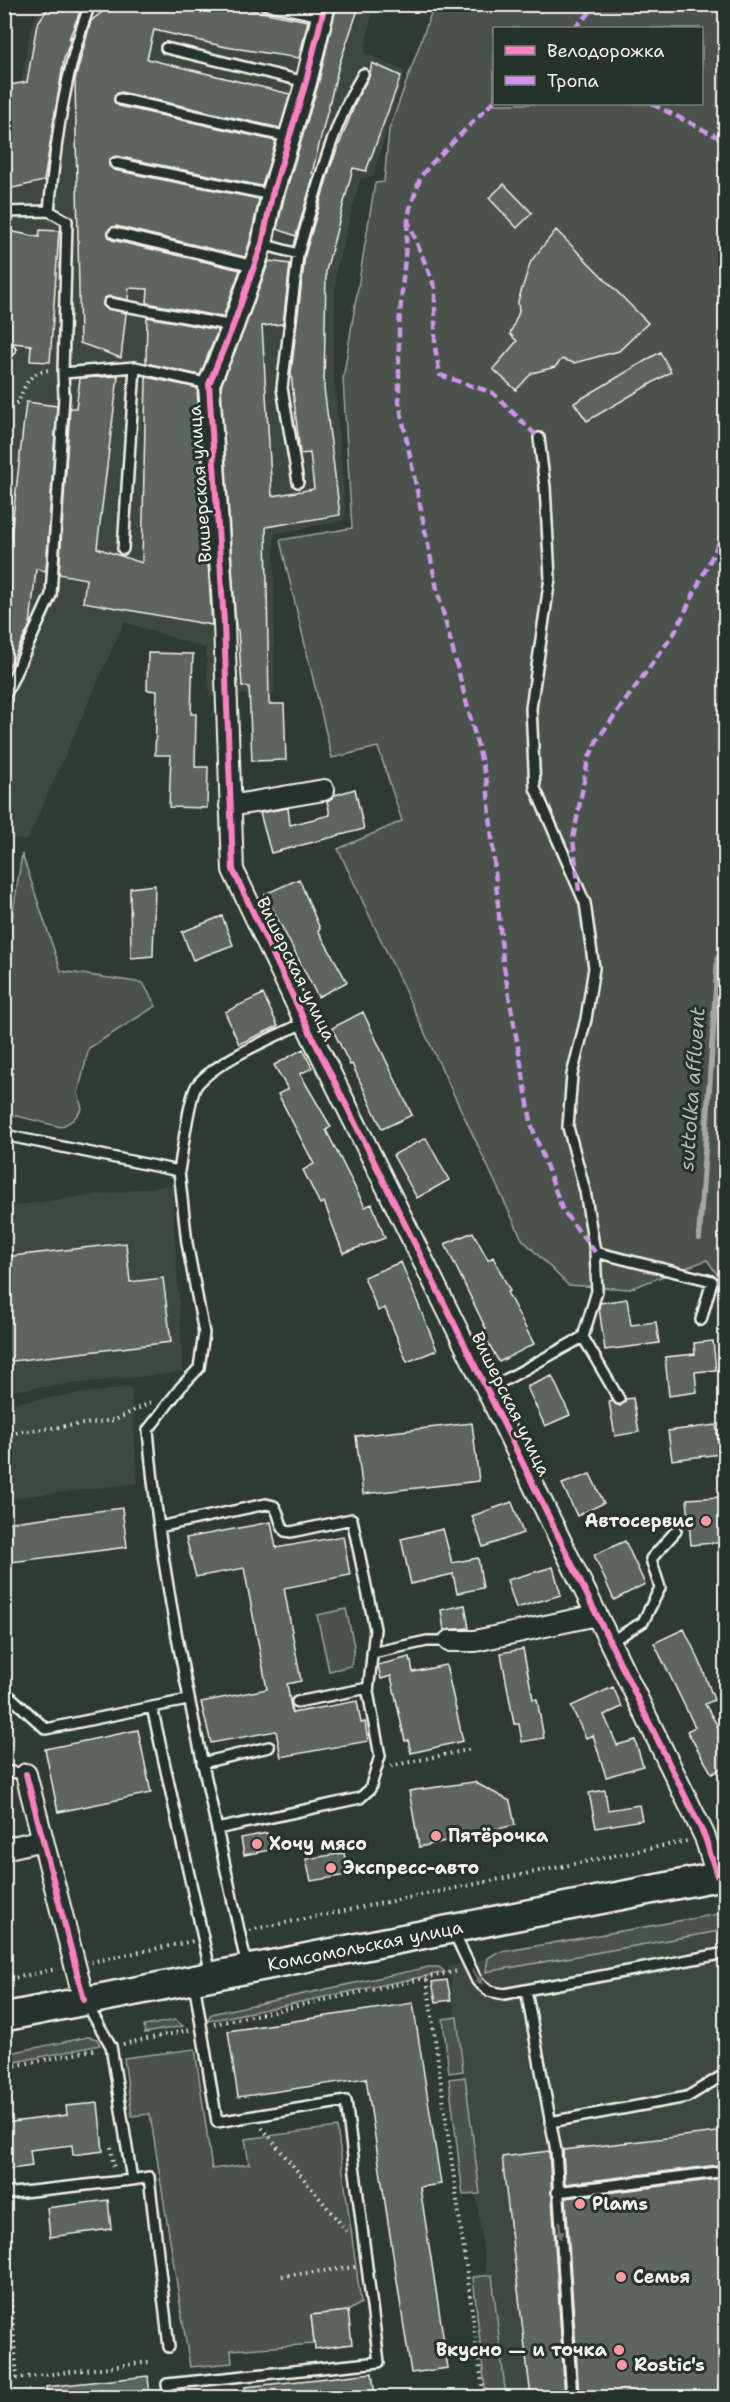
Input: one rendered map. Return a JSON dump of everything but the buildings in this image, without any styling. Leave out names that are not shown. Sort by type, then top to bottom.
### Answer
[{"type":"main road","name":"Комсомольская улица","points":[[4,2016],[721,1875]]},
{"type":"street","name":"Вишерская улица","points":[[323,10],[306,82],[272,195],[262,244],[233,326],[209,384],[224,624],[233,870],[305,1022],[488,1390],[705,1837],[721,1875]]},
{"type":"street","points":[[230,806],[324,790]]},
{"type":"street","points":[[449,1641],[475,1641],[597,1615]]},
{"type":"street","points":[[26,1774],[84,2000]]},
{"type":"street","points":[[4,1849],[43,1840]]},
{"type":"lane","points":[[50,211],[56,134],[65,87],[78,37],[90,4]]},
{"type":"lane","points":[[264,4],[323,10]]},
{"type":"lane","points":[[166,48],[306,82]]},
{"type":"lane","points":[[298,482],[282,388],[298,254],[347,100],[363,74]]},
{"type":"lane","points":[[120,99],[289,137]]},
{"type":"lane","points":[[115,163],[272,195]]},
{"type":"lane","points":[[4,212],[50,211],[67,221],[64,396],[51,595],[4,698]]},
{"type":"lane","points":[[114,233],[254,266]]},
{"type":"lane","points":[[262,244],[298,254]]},
{"type":"lane","points":[[109,303],[233,326]]},
{"type":"lane","points":[[63,373],[135,367],[209,384]]},
{"type":"lane","points":[[123,549],[135,367]]},
{"type":"lane","points":[[488,1390],[583,1337],[597,1291],[595,1252],[585,1191],[568,1127],[572,1075],[586,1019],[594,968],[585,903],[535,788],[531,708],[550,578],[545,487],[539,438]]},
{"type":"lane","points":[[247,1967],[188,1700],[159,1527],[148,1430],[181,1387],[199,1368],[204,1333],[187,1243],[179,1171],[185,1128],[196,1086],[227,1061],[305,1022]]},
{"type":"lane","points":[[4,1136],[179,1171]]},
{"type":"lane","points":[[595,1252],[712,1281],[701,1320]]},
{"type":"lane","points":[[583,1337],[620,1399]]},
{"type":"lane","points":[[159,1527],[266,1504],[274,1506],[279,1513],[281,1526],[285,1531],[291,1532],[352,1519],[375,1624],[368,1688],[380,1751],[370,1789],[360,1798],[217,1829]]},
{"type":"lane","points":[[610,1642],[643,1622],[660,1588],[651,1559],[676,1531]]},
{"type":"lane","points":[[372,1653],[428,1641],[449,1641]]},
{"type":"lane","points":[[297,1702],[368,1688]]},
{"type":"lane","points":[[4,1691],[46,1730],[188,1700]]},
{"type":"lane","points":[[152,1707],[204,1939],[202,2027],[217,2122],[346,2101],[379,2362],[167,2385],[169,2397]]},
{"type":"lane","points":[[202,1762],[269,1747]]},
{"type":"lane","points":[[4,1771],[26,1774]]},
{"type":"lane","points":[[452,1928],[477,1981],[489,1991],[504,1994],[726,1953]]},
{"type":"lane","points":[[526,1990],[556,2151],[572,2397]]},
{"type":"lane","points":[[84,2000],[111,2046],[132,2180]]},
{"type":"lane","points":[[550,2122],[687,2097],[724,2074]]},
{"type":"lane","points":[[557,2192],[726,2170]]},
{"type":"lane","points":[[4,2194],[149,2177],[169,2347]]},
{"type":"path","points":[[4,403],[18,403],[28,378],[37,372],[49,369],[63,373]]},
{"type":"path","points":[[4,1434],[115,1420],[181,1387]]},
{"type":"path","points":[[377,1769],[472,1749]]},
{"type":"path","points":[[239,1932],[705,1837]]},
{"type":"path","points":[[4,1980],[204,1939]]},
{"type":"path","points":[[4,2068],[427,1980],[471,1968]]},
{"type":"path","points":[[427,1980],[484,2397]]},
{"type":"path","points":[[97,2049],[97,2056]]},
{"type":"path","points":[[252,2116],[365,2254]]},
{"type":"path","points":[[104,2172],[114,2171],[109,2137]]},
{"type":"path","points":[[4,2210],[16,2378]]},
{"type":"path","points":[[282,2276],[367,2266]]},
{"type":"path","points":[[4,2380],[149,2362]]},
{"type":"shaded area","points":[[44,5],[374,5],[364,53],[405,71],[373,176],[360,179],[336,270],[333,366],[346,520],[274,534],[274,693],[210,696],[205,648],[124,622],[27,841],[4,836],[4,102],[18,101],[31,25]]},
{"type":"shaded area","points":[[434,5],[725,5],[725,1286],[707,1260],[629,1289],[568,1285],[522,1239],[338,849],[402,821],[378,747],[332,758],[280,540],[352,528],[343,379],[375,183],[384,182],[389,130]]},
{"type":"shaded area","points":[[22,854],[61,971],[143,983],[156,1006],[89,1048],[78,1093],[82,1109],[73,1120],[61,1127],[5,1113],[5,966]]},
{"type":"shaded area","points":[[172,1185],[183,1372],[5,1391],[4,1207]]},
{"type":"shaded area","points":[[131,1387],[138,1483],[5,1499],[5,1404]]},
{"type":"shaded area","points":[[346,1609],[354,1646],[351,1666],[329,1671],[317,1615]]},
{"type":"shaded area","points":[[718,1914],[725,1915],[725,1930],[486,1972],[488,1958],[496,1953]]},
{"type":"shaded area","points":[[725,1914],[725,2397],[501,2397],[449,1966]]},
{"type":"shaded area","points":[[429,1967],[439,1967],[445,1972],[208,2021],[210,2015],[215,2013]]},
{"type":"shaded area","points":[[457,2017],[463,2071],[449,2073],[443,2019]]},
{"type":"shaded area","points":[[175,2020],[183,2026],[145,2033],[144,2026]]},
{"type":"shaded area","points":[[88,2037],[97,2039],[100,2045],[5,2064],[5,2054]]},
{"type":"shaded area","points":[[195,2049],[212,2169],[249,2164],[245,2139],[337,2127],[361,2303],[348,2311],[311,2315],[314,2344],[231,2350],[232,2363],[190,2367],[150,2114],[132,2116],[124,2058]]},
{"type":"shaded area","points":[[465,2077],[480,2194],[463,2195],[449,2079]]},
{"type":"shaded area","points":[[492,2275],[506,2397],[486,2397],[473,2277]]},
{"type":"waterway","name":"suttolka affluent","points":[[699,1238],[718,958],[726,945]]},
{"type":"marked path","points":[[575,27],[599,4]]},
{"type":"marked path","points":[[493,102],[421,176],[408,221],[435,288],[435,347],[440,375],[493,393],[539,438]]},
{"type":"marked path","points":[[654,105],[726,141]]},
{"type":"marked path","points":[[408,221],[399,326],[399,402],[437,589],[487,782],[503,961],[532,1127],[563,1211],[595,1252]]},
{"type":"marked path","points":[[726,237],[722,268],[726,317]]},
{"type":"marked path","points":[[579,891],[573,839],[588,760],[597,740],[675,632],[726,528]]},
{"type":"cycle path","points":[[325,4],[306,82],[272,195],[262,244],[233,326],[209,384],[224,624],[233,870],[305,1022],[705,1837],[717,1876]]},
{"type":"cycle path","points":[[26,1774],[84,2000]]},
{"type":"place","name":"Автосервис","points":[[706,1521]]},
{"type":"place","name":"Пятёрочка","points":[[436,1836]]},
{"type":"place","name":"Хочу мясо","points":[[257,1844]]},
{"type":"place","name":"Экспресс-авто","points":[[331,1868]]},
{"type":"place","name":"Plams","points":[[580,2204]]},
{"type":"place","name":"Семья","points":[[621,2277]]},
{"type":"place","name":"Вкусно — и точка","points":[[619,2350]]},
{"type":"place","name":"Rostic's","points":[[622,2365]]}]
